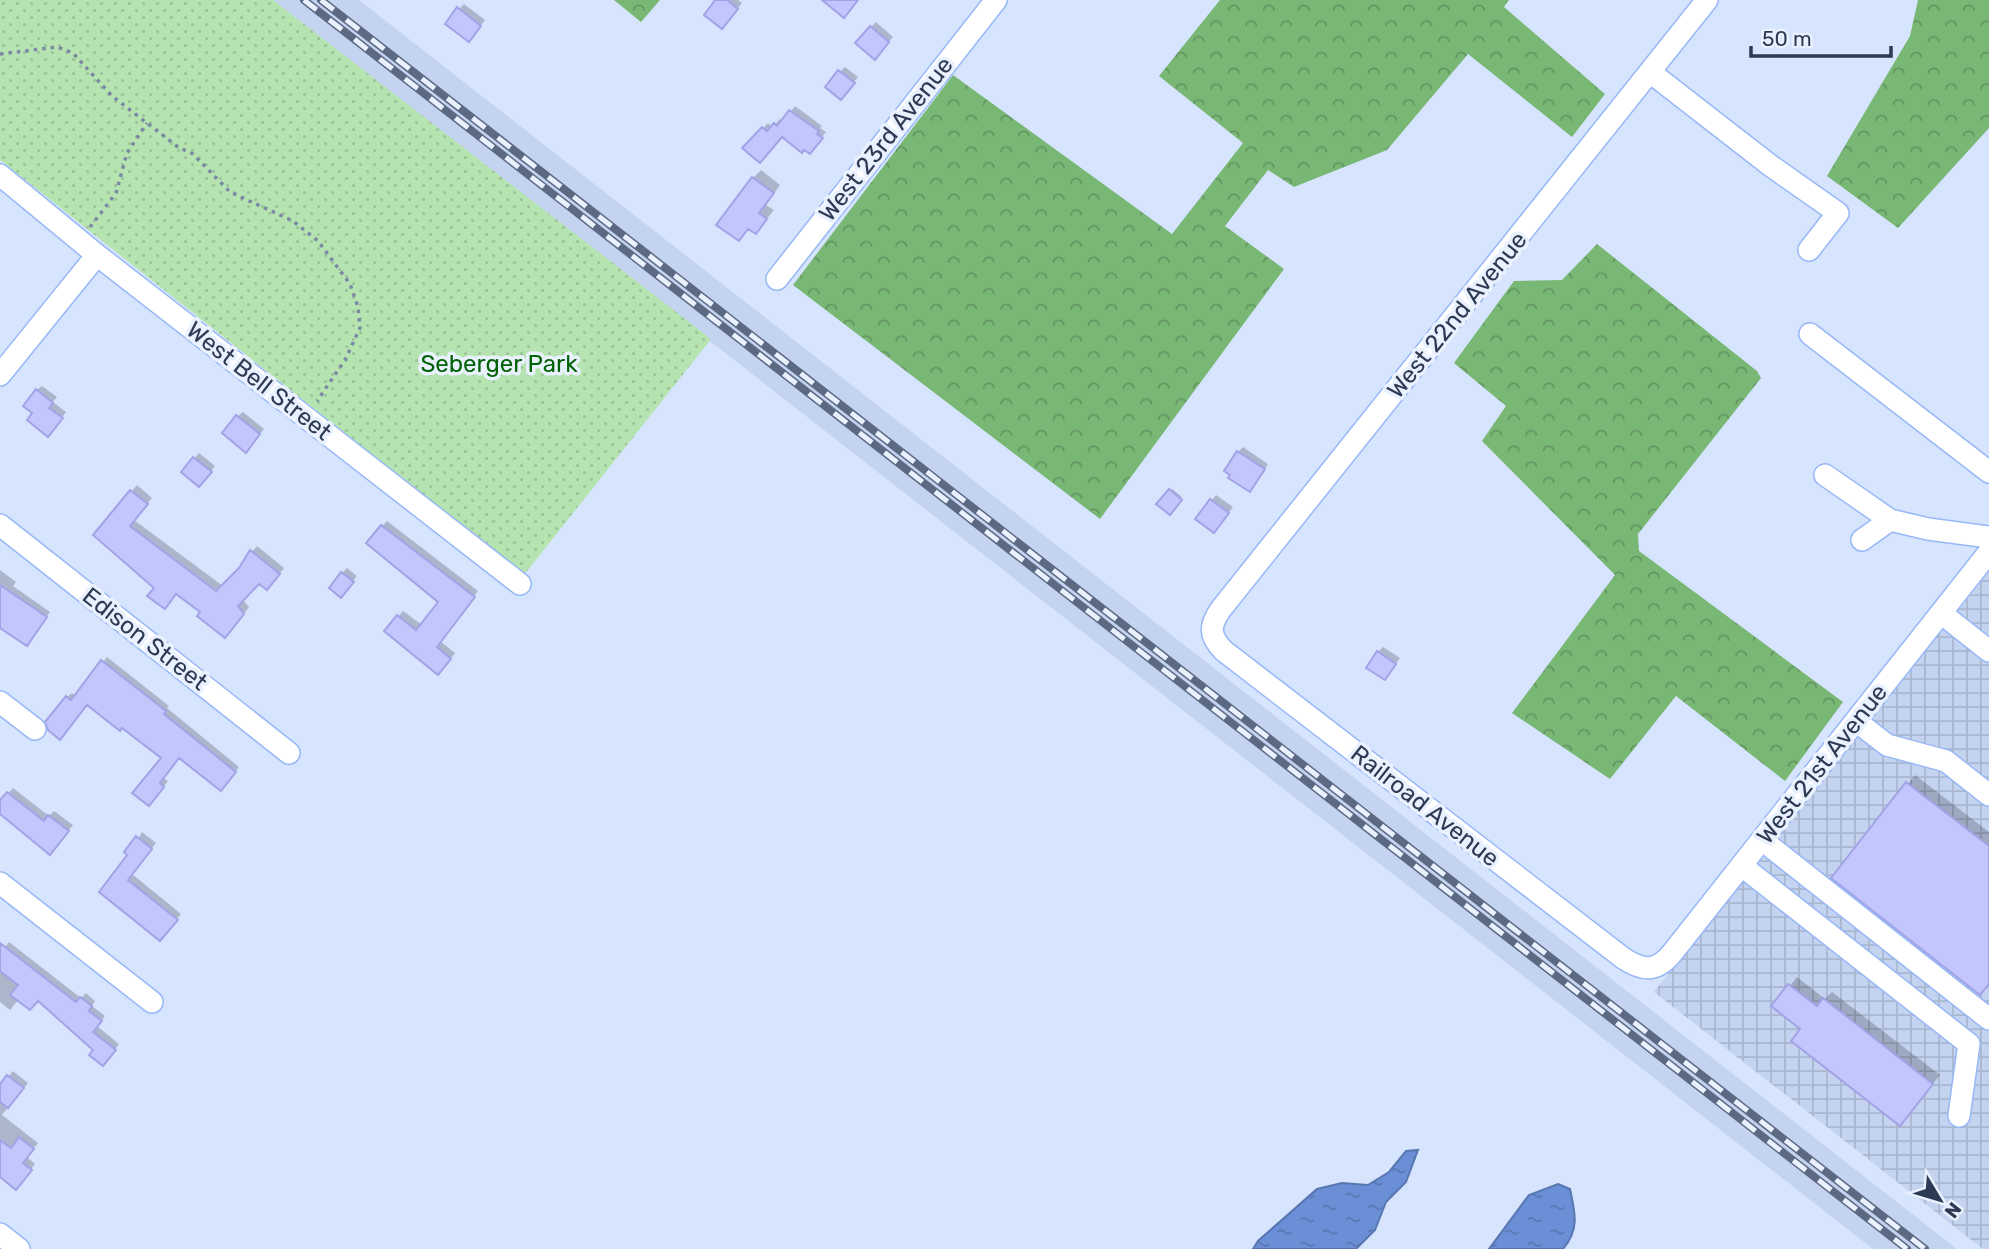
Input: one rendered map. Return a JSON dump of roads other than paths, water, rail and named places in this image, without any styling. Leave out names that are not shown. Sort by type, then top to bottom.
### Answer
[{"type":"street","name":"West 23rd Avenue","points":[[777,279],[996,0]]},
{"type":"street","name":"West 22nd Avenue","points":[[1211,631],[1221,609],[1707,0]]},
{"type":"street","points":[[1650,72],[1771,166],[1838,213],[1809,250]]},
{"type":"street","name":"West Bell Street","points":[[0,175],[97,255],[520,584]]},
{"type":"street","points":[[0,375],[97,255]]},
{"type":"street","points":[[1810,334],[1989,472]]},
{"type":"street","points":[[1825,475],[1890,520],[1928,529],[1989,537]]},
{"type":"street","points":[[1862,540],[1890,520]]},
{"type":"street","name":"Edison Street","points":[[0,525],[289,753]]},
{"type":"street","name":"West 21st Avenue","points":[[1650,970],[1668,959],[1989,552]]},
{"type":"street","points":[[1941,613],[1989,651]]},
{"type":"street","name":"Railroad Avenue","points":[[1211,631],[1224,651],[1623,958],[1650,970]]},
{"type":"street","points":[[0,702],[35,729]]},
{"type":"street","points":[[1856,721],[1887,745],[1946,761],[1989,795]]},
{"type":"street","points":[[1762,840],[1989,1018]]},
{"type":"street","points":[[1742,866],[1969,1044],[1959,1116]]},
{"type":"street","points":[[0,883],[152,1002]]},
{"type":"water","points":[[1418,1150],[1406,1182],[1386,1202],[1375,1230],[1356,1249],[1253,1249],[1258,1241],[1317,1189],[1342,1183],[1368,1185],[1389,1172],[1406,1151]]},
{"type":"water","points":[[1558,1184],[1570,1189],[1574,1213],[1572,1235],[1563,1249],[1489,1249],[1529,1195]]},
{"type":"railway","points":[[304,0],[1907,1249]]},
{"type":"railway","points":[[321,0],[1925,1249]]},
{"type":"park label","name":"Seberger Park","points":[[499,364]]}]
